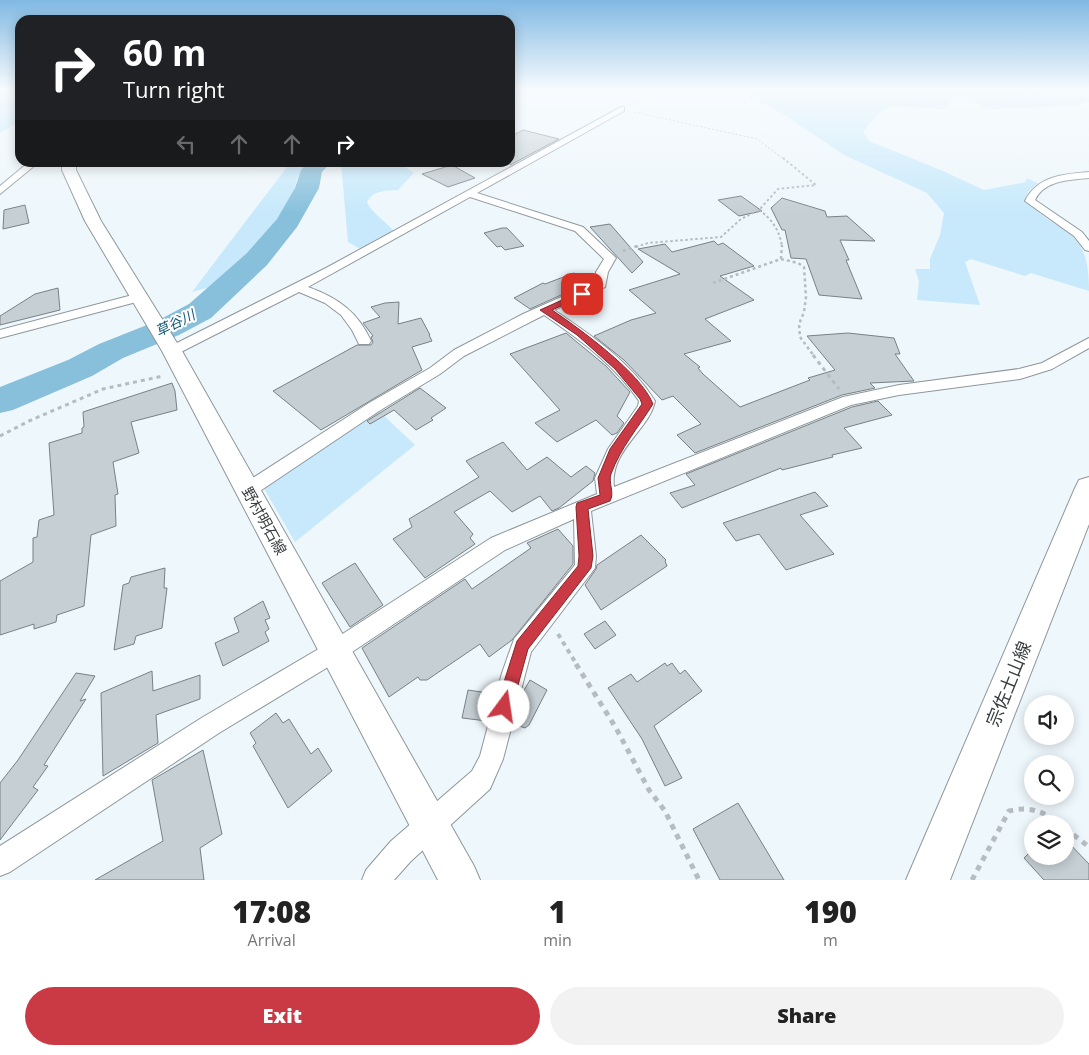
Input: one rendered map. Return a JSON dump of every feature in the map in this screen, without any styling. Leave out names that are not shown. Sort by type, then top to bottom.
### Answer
[{"type":"main road","name":"野村明石線","points":[[69,167],[93,221],[174,355],[460,880]]},
{"type":"main road","name":"宗佐土山線","points":[[928,880],[1089,488]]},
{"type":"street","points":[[174,355],[582,131]]},
{"type":"street","points":[[0,191],[29,167]]},
{"type":"street","points":[[1089,175],[1042,184],[1032,192],[1030,201],[1078,234],[1089,248]]},
{"type":"street","points":[[248,490],[459,353],[601,284],[602,272],[610,258],[579,229],[469,194]]},
{"type":"street","points":[[298,287],[342,307],[349,314],[364,341]]},
{"type":"street","points":[[0,334],[140,297]]},
{"type":"street","points":[[545,310],[580,333],[618,367],[647,401],[646,407],[613,456],[604,478],[606,497]]},
{"type":"street","points":[[0,862],[211,725],[335,651],[498,544],[606,497],[848,401],[899,390],[1020,374],[1047,366],[1089,342]]},
{"type":"street","points":[[376,880],[401,851],[450,810],[481,780],[491,759],[512,673],[522,646],[585,568],[586,556],[582,507]]},
{"type":"path","points":[[610,258],[648,243],[721,237],[741,219],[759,210],[778,189],[816,185],[767,144],[757,139],[721,131]]},
{"type":"path","points":[[759,210],[769,217],[778,231],[782,247],[781,259]]},
{"type":"path","points":[[712,283],[781,259],[798,263],[804,267],[806,306],[799,324],[800,337],[848,401]]},
{"type":"path","points":[[0,436],[29,421],[103,389],[165,376],[174,355]]},
{"type":"path","points":[[546,617],[616,728],[649,790],[664,810],[698,880]]},
{"type":"path","points":[[972,880],[1009,811],[1023,807],[1037,809],[1046,815]]},
{"type":"path","points":[[1074,835],[1089,847]]},
{"type":"shaded area","points":[[809,131],[864,131],[869,141],[984,190],[1026,182],[1026,179],[1038,183],[1028,192],[1025,199],[1078,242],[1084,253],[1088,269],[1089,291],[1031,273],[1025,276],[971,259],[965,262],[980,305],[917,300],[919,281],[915,269],[930,269],[930,259],[940,235],[944,213],[927,193],[844,155]]},
{"type":"shaded area","points":[[287,167],[304,167],[297,179],[292,198],[239,271],[207,288],[192,292]]},
{"type":"shaded area","points":[[341,167],[405,167],[414,173],[398,190],[376,193],[367,202],[371,209],[395,232],[362,250],[348,242]]},
{"type":"shaded area","points":[[379,411],[415,445],[295,542],[262,485]]},
{"type":"building","points":[[521,131],[527,131],[559,139],[515,162],[515,134]]},
{"type":"building","points":[[445,167],[456,167],[475,178],[448,187],[422,174]]},
{"type":"building","points":[[741,196],[762,211],[739,216],[718,200]]},
{"type":"building","points":[[782,198],[825,211],[827,217],[847,216],[875,241],[840,240],[862,299],[819,295],[806,259],[791,258],[785,230],[782,230],[771,208]]},
{"type":"building","points":[[25,205],[29,223],[3,229],[4,210]]},
{"type":"building","points":[[610,224],[643,262],[632,273],[590,227]]},
{"type":"building","points":[[507,228],[524,246],[505,250],[501,246],[497,247],[484,233]]},
{"type":"building","points":[[714,241],[718,245],[723,243],[754,266],[720,276],[754,300],[705,319],[731,341],[684,354],[700,367],[698,368],[703,374],[740,407],[810,380],[808,378],[835,370],[807,336],[848,333],[894,338],[900,354],[895,354],[914,381],[870,383],[875,388],[842,395],[695,453],[677,435],[701,424],[673,396],[662,400],[624,360],[594,336],[631,320],[656,313],[629,290],[680,274],[638,249],[665,244],[672,252]]},
{"type":"building","points":[[574,273],[590,282],[530,309],[514,298],[543,283],[545,284]]},
{"type":"building","points":[[58,288],[60,310],[0,325],[0,316],[35,294]]},
{"type":"building","points":[[399,302],[398,324],[421,318],[430,335],[432,341],[412,347],[422,370],[321,430],[273,391],[357,345],[371,345],[373,342],[371,337],[373,336],[363,323],[380,317],[371,307]]},
{"type":"building","points":[[566,333],[606,366],[630,392],[617,416],[624,423],[617,433],[612,435],[596,420],[557,442],[535,423],[560,410],[510,354]]},
{"type":"building","points":[[172,383],[177,410],[131,422],[139,453],[113,462],[118,494],[115,495],[116,526],[91,535],[84,606],[57,615],[56,622],[34,629],[34,624],[0,635],[0,581],[33,562],[33,538],[37,537],[39,520],[54,515],[49,443],[82,433],[82,428],[84,427],[83,412]]},
{"type":"building","points":[[420,388],[446,408],[431,418],[433,420],[416,430],[394,410],[370,424],[367,421]]},
{"type":"building","points":[[878,401],[892,415],[844,428],[862,448],[782,470],[781,468],[682,508],[670,493],[695,485],[686,474],[852,407]]},
{"type":"building","points":[[503,442],[527,470],[547,457],[571,477],[586,466],[595,473],[593,481],[559,508],[552,511],[540,496],[512,512],[490,491],[454,512],[473,534],[470,538],[475,544],[425,578],[393,539],[412,527],[409,519],[479,477],[466,461]]},
{"type":"building","points":[[815,492],[828,506],[800,515],[834,554],[786,570],[759,534],[736,541],[723,523]]},
{"type":"building","points":[[558,529],[573,546],[573,564],[512,640],[489,657],[480,644],[427,680],[420,680],[418,677],[389,697],[362,648],[465,579],[472,589],[531,548],[527,543]]},
{"type":"building","points":[[641,535],[666,560],[667,566],[601,610],[585,585],[597,565]]},
{"type":"building","points":[[355,563],[383,605],[350,627],[322,583]]},
{"type":"building","points":[[165,568],[164,588],[167,588],[162,628],[136,636],[134,644],[114,650],[123,585],[129,583],[131,577]]},
{"type":"building","points":[[263,601],[270,618],[265,620],[269,629],[265,632],[269,641],[223,666],[215,643],[239,632],[234,618]]},
{"type":"building","points":[[605,621],[616,635],[595,649],[584,634]]},
{"type":"building","points":[[665,663],[667,666],[672,663],[680,674],[685,670],[702,691],[654,726],[682,778],[665,786],[642,739],[608,688],[631,674],[637,682]]},
{"type":"building","points":[[152,671],[153,691],[200,675],[200,699],[156,715],[158,743],[103,776],[101,693]]},
{"type":"building","points":[[76,673],[95,676],[80,701],[86,699],[44,765],[48,766],[33,787],[38,790],[0,840],[0,783],[18,760]]},
{"type":"building","points":[[530,680],[547,690],[529,725],[525,728],[514,724],[522,694]]},
{"type":"building","points":[[468,690],[495,694],[487,721],[462,718]]},
{"type":"building","points":[[276,713],[283,723],[289,719],[311,754],[318,748],[332,771],[288,808],[253,746],[256,743],[250,733]]},
{"type":"building","points":[[203,750],[222,834],[200,848],[204,880],[95,880],[163,841],[152,780]]},
{"type":"building","points":[[738,803],[784,880],[720,880],[693,829]]},
{"type":"building","points":[[1074,848],[1089,864],[1089,880],[1044,880],[1030,865],[1074,865]]},
{"type":"waterway","name":"草谷川","points":[[0,401],[80,368],[111,351],[168,328],[200,311],[257,259],[288,222],[307,188],[312,170],[315,167]]},
{"type":"route","points":[[504,707],[512,673],[522,646],[585,568],[586,556],[582,507],[606,497],[604,478],[616,449],[648,404],[618,367],[580,333],[545,310],[582,294]]}]
